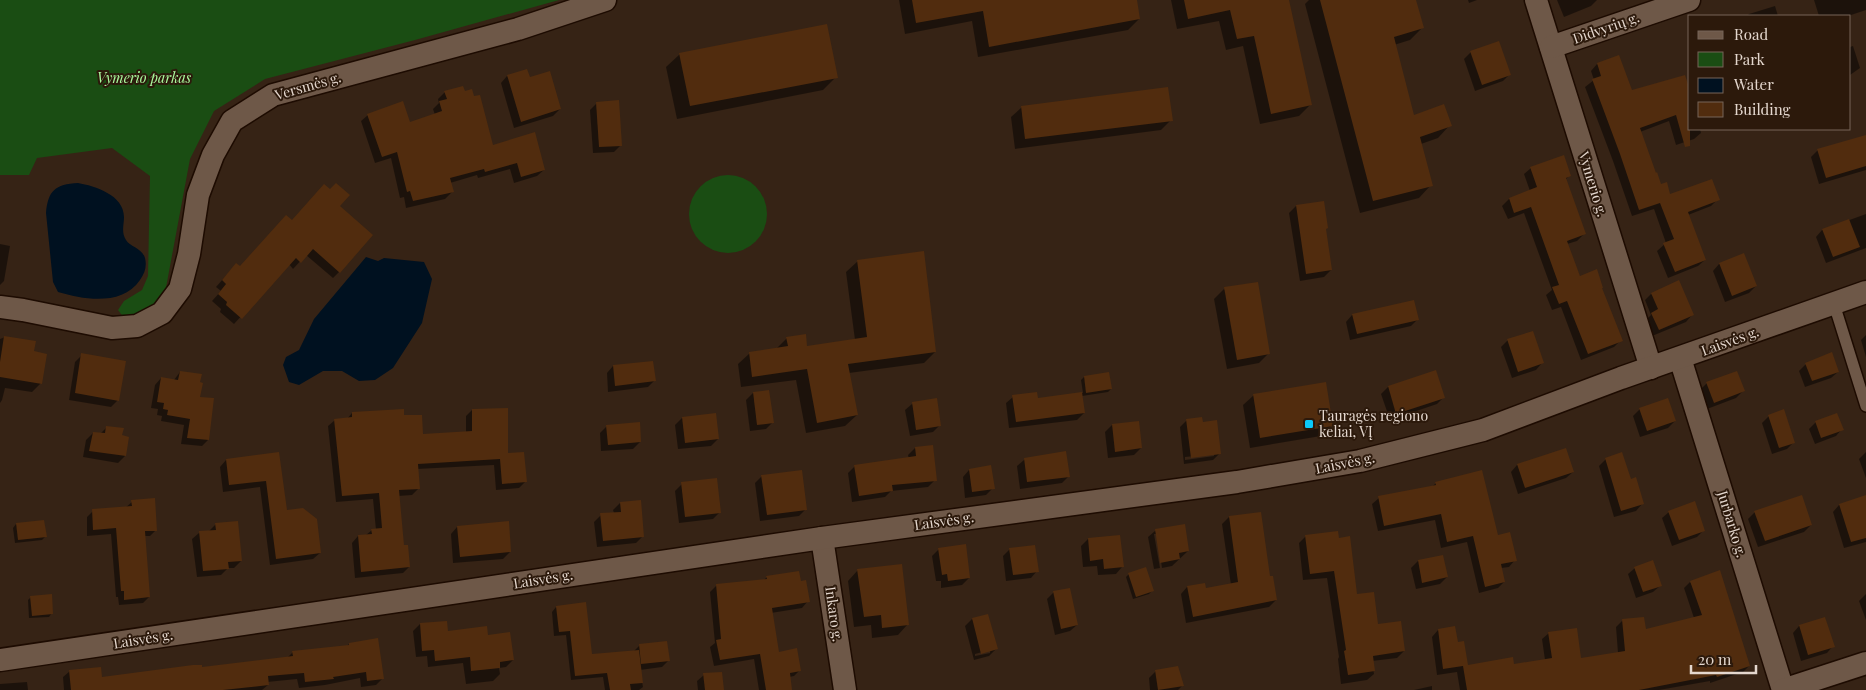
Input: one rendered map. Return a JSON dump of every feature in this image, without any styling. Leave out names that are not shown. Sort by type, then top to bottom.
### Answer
[{"type":"street","name":"Versmės g.","points":[[0,307],[112,328],[137,326],[162,314],[180,289],[189,254],[198,196],[213,155],[232,122],[273,96],[518,29],[606,0]]},
{"type":"street","name":"Vymerio g.","points":[[1536,0],[1651,368]]},
{"type":"street","name":"Didvyrių g.","points":[[1551,47],[1689,0]]},
{"type":"street","name":"Laisvės g.","points":[[0,660],[822,538],[1237,482],[1360,461],[1483,430],[1866,292]]},
{"type":"street","name":"Jurbarko g.","points":[[1680,358],[1783,690]]},
{"type":"street","name":"Inkaro g.","points":[[822,538],[845,690]]},
{"type":"street","points":[[1783,690],[1866,662]]},
{"type":"lane","points":[[1834,304],[1866,406]]},
{"type":"green space","name":"Vymerio parkas","points":[[0,0],[559,0],[265,79],[214,111],[190,159],[165,293],[153,309],[124,318],[118,310],[124,301],[142,290],[148,276],[150,176],[112,148],[37,158],[29,175],[0,175]]},
{"type":"green space","points":[[728,175],[743,178],[760,192],[764,199],[767,214],[764,229],[750,246],[743,250],[728,253],[713,250],[696,236],[692,229],[689,214],[692,199],[706,182],[713,178]]},
{"type":"water","points":[[78,183],[100,189],[114,197],[123,209],[124,237],[145,258],[146,267],[142,277],[132,288],[123,294],[102,299],[91,299],[58,292],[53,282],[46,213],[47,205],[51,194],[58,187]]},
{"type":"water","points":[[366,257],[378,261],[384,258],[424,262],[432,279],[422,323],[393,368],[375,380],[359,381],[342,371],[323,371],[299,385],[289,382],[283,365],[286,357],[299,350],[314,319]]},
{"type":"building","points":[[912,0],[1137,0],[1140,19],[989,47],[983,11],[916,23]]},
{"type":"building","points":[[1184,0],[1289,0],[1312,105],[1271,114],[1254,36],[1237,39],[1230,10],[1188,19]]},
{"type":"building","points":[[1320,0],[1416,0],[1424,28],[1394,37],[1414,115],[1444,104],[1452,126],[1420,137],[1433,186],[1373,201]]},
{"type":"building","points":[[827,24],[838,78],[690,106],[679,53]]},
{"type":"building","points":[[1499,41],[1511,75],[1482,85],[1470,51]]},
{"type":"building","points":[[1619,55],[1632,90],[1685,75],[1688,84],[1690,146],[1685,147],[1676,115],[1640,128],[1661,184],[1667,182],[1670,194],[1712,179],[1720,200],[1688,212],[1706,260],[1675,272],[1663,243],[1674,239],[1660,203],[1639,210],[1592,79],[1601,76],[1597,63]]},
{"type":"building","points":[[527,69],[530,77],[550,71],[561,109],[521,122],[507,75]]},
{"type":"building","points":[[463,86],[465,91],[472,89],[474,96],[480,95],[493,145],[535,132],[545,170],[521,177],[517,163],[485,172],[484,169],[450,178],[454,192],[413,201],[410,191],[407,192],[397,152],[382,157],[367,114],[403,101],[410,122],[442,111],[439,101],[447,99],[444,91]]},
{"type":"building","points":[[1168,87],[1173,121],[1025,139],[1021,106]]},
{"type":"building","points":[[619,100],[622,146],[599,147],[596,102]]},
{"type":"building","points":[[1866,135],[1866,166],[1826,178],[1817,149]]},
{"type":"building","points":[[1564,155],[1571,176],[1566,178],[1586,234],[1567,241],[1580,276],[1597,269],[1602,288],[1623,341],[1588,354],[1567,301],[1559,304],[1552,287],[1559,285],[1531,207],[1514,213],[1509,198],[1537,187],[1530,167]]},
{"type":"building","points":[[336,183],[350,195],[340,206],[373,235],[340,273],[313,249],[301,263],[296,258],[242,319],[226,305],[227,302],[218,294],[226,284],[222,280],[236,263],[240,266],[286,215],[292,220],[324,184],[330,189]]},
{"type":"building","points":[[1324,201],[1332,270],[1306,274],[1296,205]]},
{"type":"building","points":[[1849,219],[1860,247],[1833,257],[1822,229]]},
{"type":"building","points":[[924,251],[936,352],[848,364],[858,415],[817,423],[807,369],[752,377],[749,352],[788,346],[786,337],[806,334],[807,346],[867,337],[857,260]]},
{"type":"building","points":[[1744,253],[1757,286],[1732,296],[1719,263]]},
{"type":"building","points":[[1679,280],[1694,315],[1659,330],[1651,313],[1658,309],[1651,293]]},
{"type":"building","points":[[1258,282],[1270,354],[1237,360],[1224,287]]},
{"type":"building","points":[[1414,300],[1419,320],[1357,334],[1352,314]]},
{"type":"building","points":[[1533,331],[1544,363],[1518,372],[1507,339]]},
{"type":"building","points":[[4,336],[36,341],[34,351],[47,354],[42,384],[0,377]]},
{"type":"building","points":[[1832,352],[1839,372],[1812,381],[1805,363]]},
{"type":"building","points":[[81,353],[126,361],[119,401],[75,393]]},
{"type":"building","points":[[653,361],[656,381],[615,386],[613,365]]},
{"type":"building","points":[[1436,370],[1445,398],[1396,414],[1388,386]]},
{"type":"building","points":[[180,371],[202,374],[200,382],[203,383],[200,397],[214,398],[209,440],[187,438],[190,419],[167,415],[168,410],[163,409],[164,403],[157,402],[161,377],[178,380]]},
{"type":"building","points":[[1737,371],[1745,391],[1714,403],[1706,382]]},
{"type":"building","points":[[1109,372],[1112,389],[1086,393],[1084,376]]},
{"type":"building","points":[[1326,382],[1333,426],[1260,438],[1253,394]]},
{"type":"building","points":[[769,390],[774,423],[757,425],[753,392]]},
{"type":"building","points":[[1037,392],[1038,398],[1082,392],[1085,413],[1016,422],[1012,395]]},
{"type":"building","points":[[937,398],[941,426],[916,430],[912,402]]},
{"type":"building","points":[[1668,398],[1676,421],[1647,431],[1639,408]]},
{"type":"building","points":[[508,408],[508,453],[524,452],[527,482],[502,484],[500,459],[418,464],[420,489],[399,490],[404,545],[408,545],[410,567],[361,572],[358,535],[372,534],[371,529],[382,528],[379,493],[342,496],[334,419],[352,417],[352,412],[404,409],[404,415],[422,415],[423,434],[472,431],[472,409]]},
{"type":"building","points":[[1784,409],[1795,443],[1779,448],[1768,415]]},
{"type":"building","points":[[716,413],[719,439],[685,443],[682,417]]},
{"type":"building","points":[[1837,413],[1844,430],[1821,438],[1815,421]]},
{"type":"building","points":[[1202,417],[1203,422],[1217,420],[1221,454],[1191,458],[1186,419]]},
{"type":"building","points":[[1139,421],[1142,448],[1115,452],[1112,424]]},
{"type":"building","points":[[640,422],[641,442],[608,445],[606,425]]},
{"type":"building","points":[[106,426],[124,428],[122,435],[129,437],[126,456],[89,451],[93,432],[105,433]]},
{"type":"building","points":[[933,445],[937,481],[892,485],[893,491],[859,496],[854,465],[916,456],[915,447]]},
{"type":"building","points":[[1566,448],[1574,472],[1525,488],[1517,464]]},
{"type":"building","points":[[1066,451],[1070,477],[1027,482],[1024,458]]},
{"type":"building","points":[[279,452],[287,510],[303,508],[317,519],[321,553],[276,559],[266,481],[229,485],[226,459]]},
{"type":"building","points":[[1622,452],[1631,479],[1636,477],[1644,504],[1621,511],[1605,458]]},
{"type":"building","points":[[991,465],[995,489],[972,492],[969,469]]},
{"type":"building","points":[[802,470],[807,510],[767,515],[761,475]]},
{"type":"building","points":[[1482,470],[1498,535],[1510,532],[1517,561],[1501,564],[1505,582],[1485,587],[1473,536],[1447,542],[1441,514],[1384,526],[1378,496],[1436,485],[1435,482]]},
{"type":"building","points":[[717,478],[721,513],[685,517],[681,482]]},
{"type":"building","points":[[1802,495],[1812,525],[1765,541],[1754,511]]},
{"type":"building","points":[[1866,495],[1866,538],[1851,542],[1839,504]]},
{"type":"building","points":[[155,498],[157,531],[145,531],[150,597],[124,600],[124,591],[121,591],[116,528],[93,530],[92,509],[132,506],[131,500]]},
{"type":"building","points":[[641,500],[644,537],[603,541],[600,513],[621,512],[620,502]]},
{"type":"building","points":[[1695,501],[1705,531],[1679,540],[1668,511]]},
{"type":"building","points":[[1261,512],[1270,576],[1273,576],[1277,600],[1193,617],[1187,586],[1205,583],[1206,588],[1238,582],[1229,516]]},
{"type":"building","points":[[44,520],[47,537],[18,540],[16,523]]},
{"type":"building","points":[[238,521],[242,561],[228,562],[229,569],[203,571],[199,531],[216,530],[215,523]]},
{"type":"building","points":[[509,521],[511,552],[460,557],[457,526]]},
{"type":"building","points":[[1185,524],[1189,551],[1179,553],[1180,559],[1160,563],[1155,529]]},
{"type":"building","points":[[1338,531],[1339,538],[1350,536],[1357,594],[1374,592],[1378,624],[1401,621],[1405,651],[1373,656],[1375,671],[1348,675],[1334,571],[1310,574],[1305,535]]},
{"type":"building","points":[[1120,535],[1124,567],[1104,569],[1103,559],[1090,561],[1088,538]]},
{"type":"building","points":[[966,544],[970,578],[948,581],[947,574],[942,575],[938,548]]},
{"type":"building","points":[[1035,545],[1039,572],[1013,575],[1009,548]]},
{"type":"building","points":[[1443,555],[1448,577],[1422,583],[1418,560]]},
{"type":"building","points":[[1653,560],[1662,586],[1643,592],[1634,567]]},
{"type":"building","points":[[902,564],[909,625],[882,628],[881,615],[864,617],[857,569]]},
{"type":"building","points":[[1146,567],[1154,591],[1136,597],[1128,573]]},
{"type":"building","points":[[1720,570],[1750,666],[1717,677],[1716,675],[1639,690],[1467,690],[1463,666],[1443,669],[1438,629],[1455,626],[1458,642],[1464,641],[1468,665],[1513,657],[1514,664],[1552,658],[1548,632],[1577,628],[1581,658],[1625,651],[1622,619],[1644,617],[1646,629],[1702,615],[1690,581]]},
{"type":"building","points":[[799,571],[801,581],[806,580],[810,602],[772,608],[779,652],[797,648],[801,671],[790,673],[792,690],[766,690],[760,654],[720,660],[716,640],[721,639],[716,584],[767,579],[766,576]]},
{"type":"building","points":[[1070,588],[1078,625],[1061,629],[1053,591]]},
{"type":"building","points":[[52,594],[53,614],[32,616],[30,596]]},
{"type":"building","points":[[586,602],[592,654],[639,650],[643,683],[630,684],[631,690],[610,690],[607,673],[575,676],[570,631],[559,632],[556,606]]},
{"type":"building","points":[[988,614],[998,649],[981,654],[972,618]]},
{"type":"building","points":[[1825,617],[1835,647],[1808,655],[1799,625]]},
{"type":"building","points":[[447,621],[448,631],[487,626],[488,635],[510,632],[514,660],[500,662],[500,668],[471,671],[470,657],[435,661],[434,650],[422,651],[420,623]]},
{"type":"building","points":[[378,638],[384,679],[367,681],[366,672],[333,677],[334,679],[305,682],[304,673],[268,676],[269,685],[223,690],[71,690],[69,670],[101,667],[102,677],[193,665],[202,665],[202,667],[293,656],[292,651],[349,645],[349,643]]},
{"type":"building","points":[[667,641],[670,661],[641,664],[639,644]]},
{"type":"building","points":[[1178,666],[1184,686],[1158,690],[1155,670]]},
{"type":"building","points":[[722,672],[724,690],[705,690],[703,673]]},
{"type":"place","name":"Tauragės regiono keliai, VĮ","points":[[1309,424]]}]
